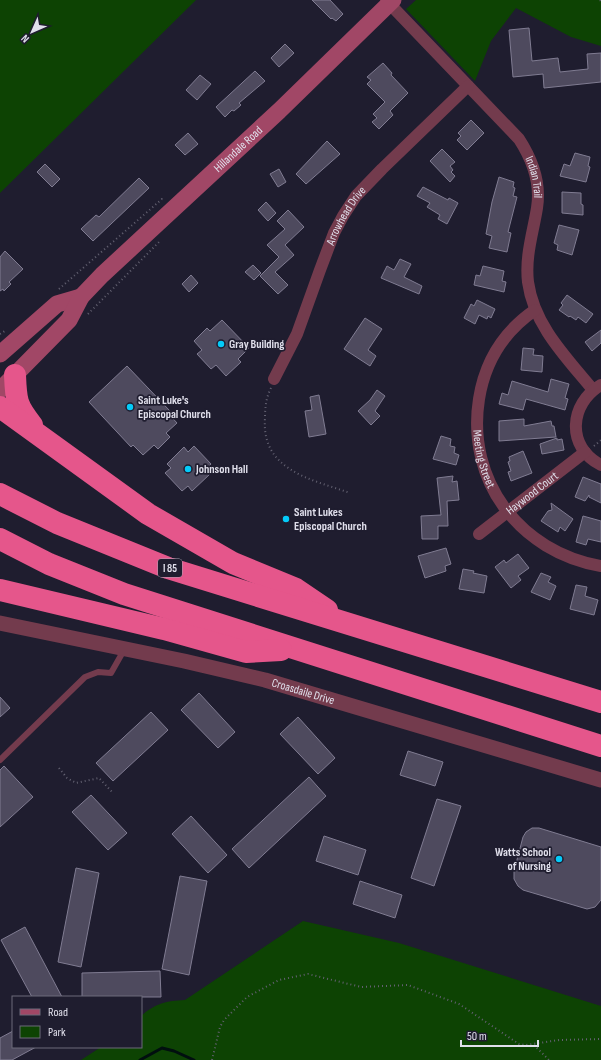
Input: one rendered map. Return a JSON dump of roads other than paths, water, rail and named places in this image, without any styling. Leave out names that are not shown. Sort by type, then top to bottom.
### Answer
[{"type":"highway","points":[[8,382],[18,405],[41,435]]},
{"type":"highway","points":[[0,407],[41,435],[116,493],[178,533],[233,563],[296,588],[346,623]]},
{"type":"highway","name":"I 85","points":[[0,494],[57,523],[117,549],[168,568],[601,702]]},
{"type":"highway","points":[[0,540],[50,564],[117,591],[601,746]]},
{"type":"highway","points":[[0,590],[157,628],[246,652],[295,649]]},
{"type":"main road","name":"Hillandale Road","points":[[8,382],[69,320],[81,297],[279,111],[389,1]]},
{"type":"main road","name":"Hillandale Road","points":[[0,354],[57,304],[81,297]]},
{"type":"street","name":"Indian Trail","points":[[389,1],[519,139],[527,152],[536,176],[537,206],[528,252],[528,284],[535,310],[552,338],[597,388],[580,405],[576,419],[576,434],[591,448],[601,465]]},
{"type":"street","name":"Arrowhead Drive","points":[[274,379],[297,334],[330,244],[343,216],[356,196],[468,86]]},
{"type":"street","name":"Meeting Street","points":[[535,310],[509,331],[494,352],[483,379],[478,409],[479,452],[484,471],[491,487],[508,512],[522,528],[551,550],[587,564],[601,566]]},
{"type":"street","name":"Haywood Court","points":[[479,534],[591,448]]},
{"type":"street","name":"Croasdaile Drive","points":[[0,623],[184,661],[292,688],[601,780]]},
{"type":"lane","points":[[0,760],[85,677],[98,672],[111,673],[125,648]]},
{"type":"waterway","points":[[140,1060],[162,1048],[174,1051],[194,1060]]},
{"type":"place","name":"Gray Building","points":[[221,344]]},
{"type":"place","name":"Saint Luke's Episcopal Church","points":[[130,407]]},
{"type":"place","name":"Johnson Hall","points":[[188,469]]},
{"type":"place","name":"Saint Lukes Episcopal Church","points":[[286,519]]},
{"type":"place","name":"Watts School of Nursing","points":[[559,859]]}]
